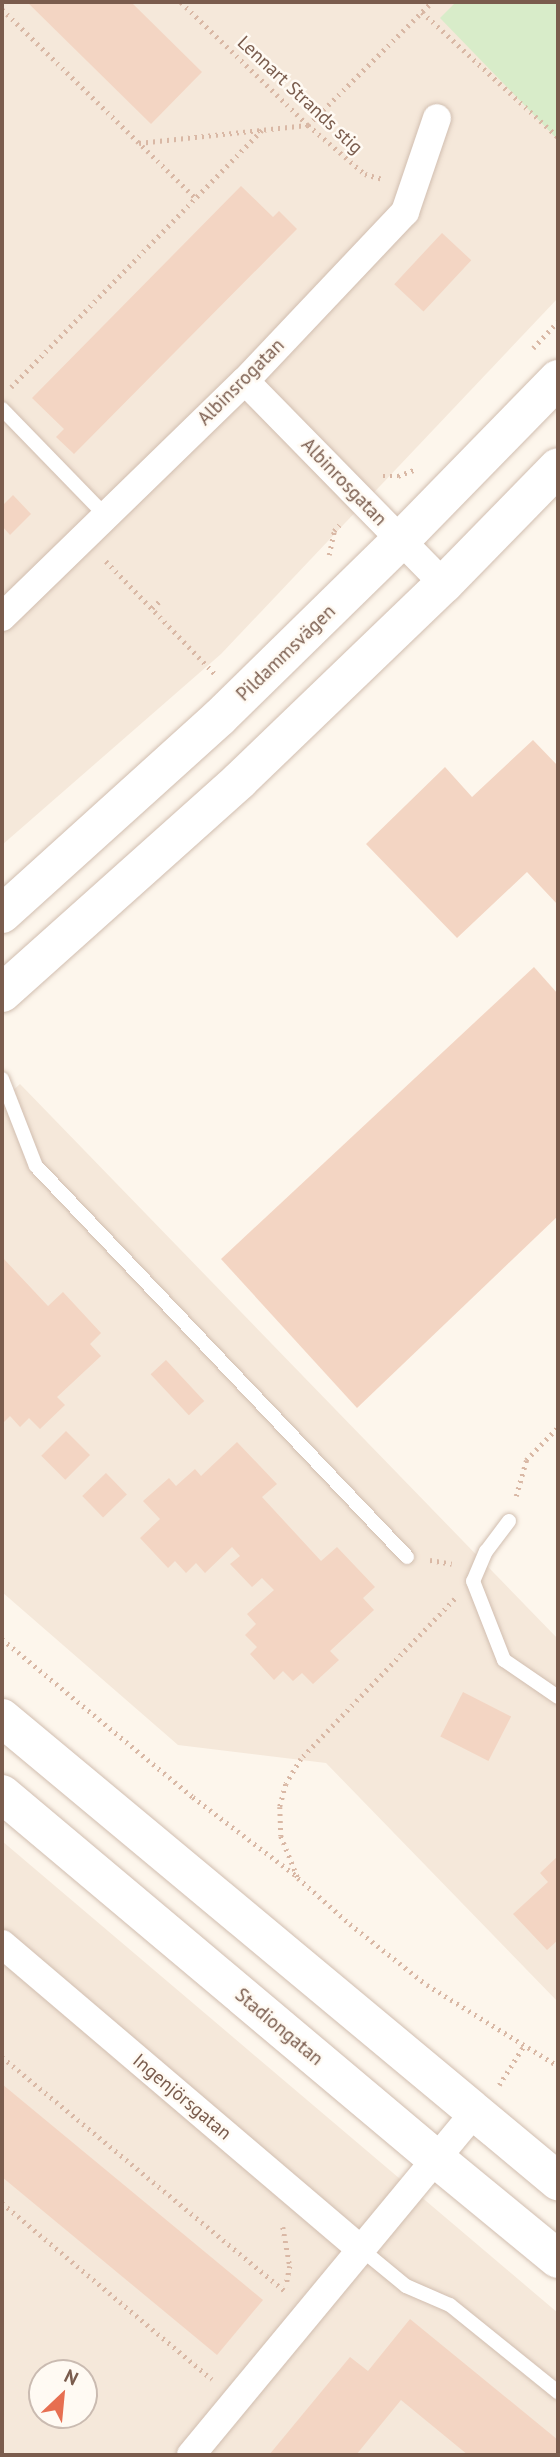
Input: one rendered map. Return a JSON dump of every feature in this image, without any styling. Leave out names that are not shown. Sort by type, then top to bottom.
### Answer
[{"type":"main road","name":"Pildammsvägen","points":[[2,914],[220,717],[401,540],[558,379]]},
{"type":"main road","points":[[2,993],[240,780],[444,584],[558,467]]},
{"type":"main road","points":[[2,1718],[558,2181]]},
{"type":"main road","name":"Stadiongatan","points":[[2,1794],[558,2259]]},
{"type":"street","name":"Albinsrogatan","points":[[2,617],[245,381],[405,212],[437,118]]},
{"type":"street","name":"Albinrosgatan","points":[[245,381],[444,584]]},
{"type":"street","name":"Ingenjörsgatan","points":[[2,1944],[361,2249]]},
{"type":"street","points":[[191,2455],[474,2113]]},
{"type":"lane","points":[[2,409],[106,516]]},
{"type":"lane","points":[[2,1079],[36,1166],[407,1557]]},
{"type":"lane","points":[[509,1521],[486,1551],[474,1581],[504,1660],[558,1697]]},
{"type":"lane","points":[[361,2249],[406,2286],[450,2305],[558,2392]]},
{"type":"path","name":"Lennart Strands stig","points":[[180,2],[308,125],[365,174],[413,188]]},
{"type":"path","points":[[139,143],[308,125],[432,2]]},
{"type":"path","points":[[2,9],[196,198]]},
{"type":"path","points":[[422,12],[558,137]]},
{"type":"path","points":[[2,396],[262,130]]},
{"type":"path","points":[[83,537],[214,673]]},
{"type":"path","points":[[152,608],[161,600]]},
{"type":"path","points":[[509,1521],[526,1460],[558,1427]]},
{"type":"path","points":[[298,1878],[281,1836],[280,1807],[286,1784],[322,1734],[474,1581],[457,1564],[407,1557]]},
{"type":"path","points":[[2,1639],[192,1797],[298,1878],[350,1924],[427,1985],[558,2067]]},
{"type":"path","points":[[2,2057],[285,2290]]},
{"type":"path","points":[[2,2203],[237,2400]]},
{"type":"path","points":[[275,2216],[283,2226],[290,2266],[283,2302]]},
{"type":"shaded area","points":[[2,2],[558,2],[558,298],[221,654],[2,845]]},
{"type":"shaded area","points":[[20,1084],[558,1639],[558,2002],[326,1763],[178,1745],[2,1592],[2,1100]]},
{"type":"shaded area","points":[[2,1841],[558,2313],[558,2455],[2,2455]]},
{"type":"green space","points":[[456,2],[558,2],[558,140],[440,18]]},
{"type":"building","points":[[27,2],[131,2],[202,72],[151,124]]},
{"type":"building","points":[[241,186],[273,217],[279,211],[297,229],[74,454],[56,437],[64,429],[32,398]]},
{"type":"building","points":[[442,233],[471,260],[424,311],[394,284]]},
{"type":"building","points":[[13,495],[31,514],[10,535],[2,526],[2,506]]},
{"type":"building","points":[[533,740],[558,766],[558,905],[527,872],[457,938],[366,844],[445,767],[472,797]]},
{"type":"building","points":[[534,967],[558,994],[558,1216],[357,1408],[221,1259]]},
{"type":"building","points":[[2,1257],[48,1306],[63,1292],[101,1333],[90,1344],[101,1356],[57,1397],[65,1405],[40,1429],[29,1418],[20,1427],[10,1416],[2,1424]]},
{"type":"building","points":[[166,1360],[204,1401],[189,1415],[151,1374]]},
{"type":"building","points":[[66,1431],[90,1455],[65,1480],[41,1456]]},
{"type":"building","points":[[237,1442],[277,1484],[262,1497],[321,1561],[337,1547],[375,1587],[363,1598],[374,1610],[330,1651],[339,1660],[313,1684],[302,1673],[293,1681],[283,1671],[274,1680],[250,1654],[257,1647],[245,1635],[256,1624],[247,1614],[274,1590],[262,1578],[252,1587],[230,1564],[240,1556],[232,1547],[205,1573],[196,1563],[186,1573],[175,1561],[168,1568],[140,1538],[160,1519],[143,1501],[169,1478],[176,1486],[195,1469],[201,1476]]},
{"type":"building","points":[[106,1473],[127,1495],[103,1518],[82,1496]]},
{"type":"building","points":[[463,1692],[511,1717],[488,1761],[440,1737]]},
{"type":"building","points":[[558,1856],[558,1940],[547,1950],[513,1914],[548,1882],[540,1873]]},
{"type":"building","points":[[2,2084],[263,2300],[217,2355],[2,2177]]},
{"type":"building","points":[[410,2319],[558,2440],[558,2455],[468,2455],[401,2400],[356,2455],[269,2455],[350,2357],[368,2371]]}]
